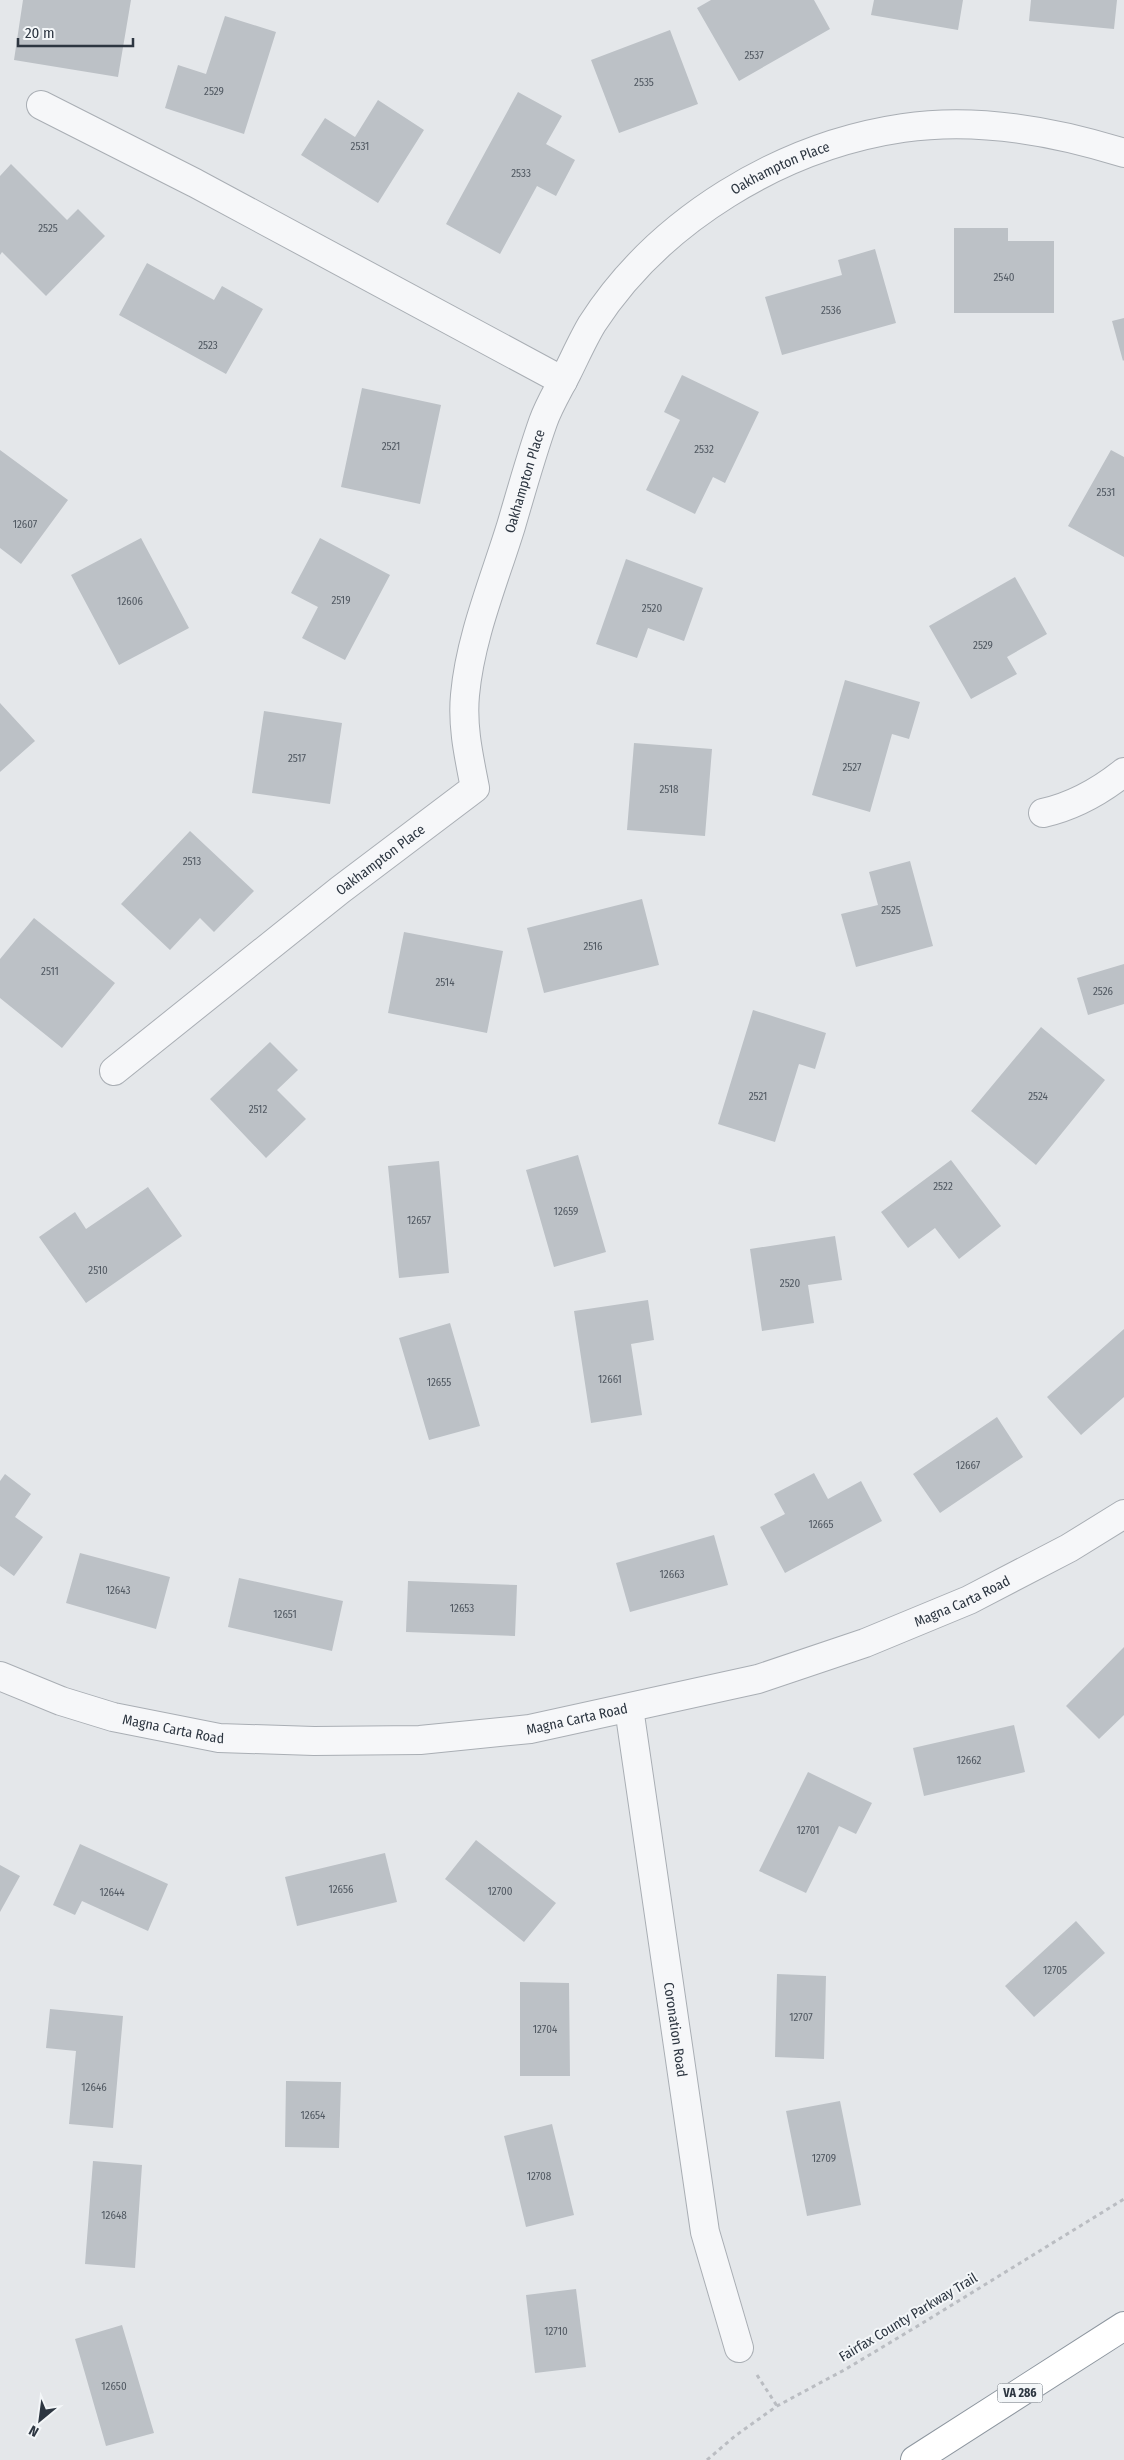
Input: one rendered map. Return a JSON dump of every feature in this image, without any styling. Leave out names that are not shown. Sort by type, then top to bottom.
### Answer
[{"type":"highway","name":"VA 286","points":[[915,2460],[1124,2326]]},
{"type":"street","points":[[41,105],[194,183],[563,381]]},
{"type":"street","name":"Oakhampton Place","points":[[114,1071],[340,890],[475,788],[466,734],[464,698],[471,656],[544,419],[591,326],[615,292],[642,261],[674,231],[707,206],[743,184],[819,149],[860,137],[904,128],[949,125],[994,126],[1039,131],[1083,140],[1124,153]]},
{"type":"street","points":[[1043,813],[1062,809],[1101,791],[1124,772]]},
{"type":"street","name":"Magna Carta Road","points":[[0,1676],[61,1701],[113,1717],[219,1738],[314,1741],[420,1740],[530,1729],[758,1679],[865,1643],[969,1600],[1068,1548],[1124,1514]]},
{"type":"street","name":"Coronation Road","points":[[629,1708],[705,2232],[739,2348]]},
{"type":"path","name":"Fairfax County Parkway Trail","points":[[707,2460],[735,2436],[777,2406],[846,2369],[1124,2199]]},
{"type":"building","points":[[23,0],[131,0],[118,77],[14,60]]},
{"type":"building","points":[[711,0],[814,0],[830,29],[739,81],[697,8]]},
{"type":"building","points":[[874,0],[963,0],[958,30],[871,15]]},
{"type":"building","points":[[1031,0],[1117,0],[1114,29],[1029,21]]},
{"type":"building","points":[[225,16],[276,32],[244,134],[165,108],[178,65],[206,74]]},
{"type":"building","points":[[670,30],[698,104],[619,133],[591,60]]},
{"type":"building","points":[[518,92],[562,116],[546,144],[575,160],[556,196],[537,186],[500,254],[446,224]]},
{"type":"building","points":[[378,100],[424,130],[378,203],[301,155],[325,118],[355,137]]},
{"type":"building","points":[[11,164],[67,220],[78,209],[105,236],[46,296],[2,252],[0,255],[0,176]]},
{"type":"building","points":[[954,228],[1008,228],[1008,241],[1054,241],[1054,313],[954,313]]},
{"type":"building","points":[[875,249],[896,323],[782,355],[765,297],[842,275],[838,260]]},
{"type":"building","points":[[147,263],[214,300],[222,286],[263,309],[226,374],[119,315]]},
{"type":"building","points":[[1124,318],[1124,360],[1123,361],[1112,321]]},
{"type":"building","points":[[682,375],[759,412],[725,483],[713,477],[695,514],[646,490],[680,420],[664,412]]},
{"type":"building","points":[[362,388],[441,405],[420,504],[341,487]]},
{"type":"building","points":[[0,450],[68,500],[21,564],[0,548]]},
{"type":"building","points":[[1111,450],[1124,457],[1124,557],[1068,526]]},
{"type":"building","points":[[141,538],[189,628],[119,665],[71,575]]},
{"type":"building","points":[[320,538],[390,575],[345,660],[302,638],[318,607],[291,593]]},
{"type":"building","points":[[626,559],[703,588],[684,641],[648,628],[637,658],[596,644]]},
{"type":"building","points":[[1015,577],[1047,634],[1007,657],[1017,674],[971,699],[929,626]]},
{"type":"building","points":[[845,680],[920,702],[909,739],[892,734],[870,812],[812,795]]},
{"type":"building","points":[[0,703],[35,741],[0,772]]},
{"type":"building","points":[[264,711],[342,723],[330,804],[252,793]]},
{"type":"building","points":[[634,743],[712,749],[705,836],[627,830]]},
{"type":"building","points":[[190,831],[254,891],[214,932],[200,918],[170,950],[121,904]]},
{"type":"building","points":[[910,861],[933,946],[856,967],[841,914],[878,905],[869,872]]},
{"type":"building","points":[[642,899],[659,965],[544,993],[527,928]]},
{"type":"building","points":[[34,918],[115,983],[62,1048],[0,998],[0,959]]},
{"type":"building","points":[[404,932],[503,951],[487,1033],[388,1013]]},
{"type":"building","points":[[1124,964],[1124,1004],[1088,1015],[1077,978]]},
{"type":"building","points":[[753,1010],[826,1033],[815,1069],[799,1064],[775,1142],[718,1124]]},
{"type":"building","points":[[1041,1027],[1105,1080],[1036,1165],[971,1111]]},
{"type":"building","points":[[270,1042],[298,1070],[277,1090],[306,1119],[266,1158],[210,1099]]},
{"type":"building","points":[[578,1155],[606,1252],[554,1267],[526,1170]]},
{"type":"building","points":[[951,1160],[1001,1226],[959,1259],[935,1228],[908,1248],[881,1212]]},
{"type":"building","points":[[439,1161],[449,1273],[399,1278],[388,1166]]},
{"type":"building","points":[[148,1187],[182,1236],[86,1303],[39,1237],[75,1212],[86,1229]]},
{"type":"building","points":[[835,1236],[842,1280],[808,1285],[814,1323],[762,1331],[750,1249]]},
{"type":"building","points":[[648,1300],[654,1340],[631,1344],[642,1415],[591,1423],[574,1311]]},
{"type":"building","points":[[450,1323],[480,1426],[429,1440],[399,1338]]},
{"type":"building","points":[[1124,1329],[1124,1397],[1081,1435],[1047,1397]]},
{"type":"building","points":[[997,1417],[1023,1457],[940,1513],[913,1474]]},
{"type":"building","points":[[814,1473],[828,1499],[861,1481],[882,1521],[785,1573],[760,1527],[785,1514],[774,1494]]},
{"type":"building","points":[[5,1474],[31,1494],[15,1517],[43,1537],[14,1576],[0,1566],[0,1481]]},
{"type":"building","points":[[714,1535],[728,1585],[630,1612],[616,1563]]},
{"type":"building","points":[[80,1553],[170,1577],[156,1629],[66,1603]]},
{"type":"building","points":[[239,1578],[343,1601],[332,1651],[228,1627]]},
{"type":"building","points":[[408,1581],[517,1585],[515,1636],[406,1632]]},
{"type":"building","points":[[1124,1647],[1124,1715],[1099,1739],[1066,1706]]},
{"type":"building","points":[[1014,1725],[1025,1772],[924,1796],[913,1748]]},
{"type":"building","points":[[808,1772],[872,1803],[856,1834],[839,1826],[806,1893],[759,1871]]},
{"type":"building","points":[[476,1840],[556,1903],[524,1942],[445,1879]]},
{"type":"building","points":[[80,1844],[168,1884],[148,1931],[82,1901],[75,1915],[53,1905]]},
{"type":"building","points":[[385,1853],[397,1902],[297,1926],[285,1877]]},
{"type":"building","points":[[0,1865],[20,1876],[0,1912]]},
{"type":"building","points":[[1076,1921],[1105,1953],[1034,2017],[1005,1986]]},
{"type":"building","points":[[777,1974],[826,1976],[824,2059],[775,2057]]},
{"type":"building","points":[[520,1982],[569,1983],[570,2076],[520,2076]]},
{"type":"building","points":[[50,2009],[123,2016],[113,2128],[69,2124],[76,2051],[46,2048]]},
{"type":"building","points":[[286,2081],[341,2082],[339,2148],[285,2147]]},
{"type":"building","points":[[840,2101],[861,2205],[807,2216],[786,2111]]},
{"type":"building","points":[[552,2124],[574,2215],[526,2227],[504,2136]]},
{"type":"building","points":[[93,2161],[142,2165],[135,2268],[85,2264]]},
{"type":"building","points":[[576,2289],[586,2367],[535,2373],[526,2295]]},
{"type":"building","points":[[122,2325],[154,2433],[106,2446],[75,2339]]}]
